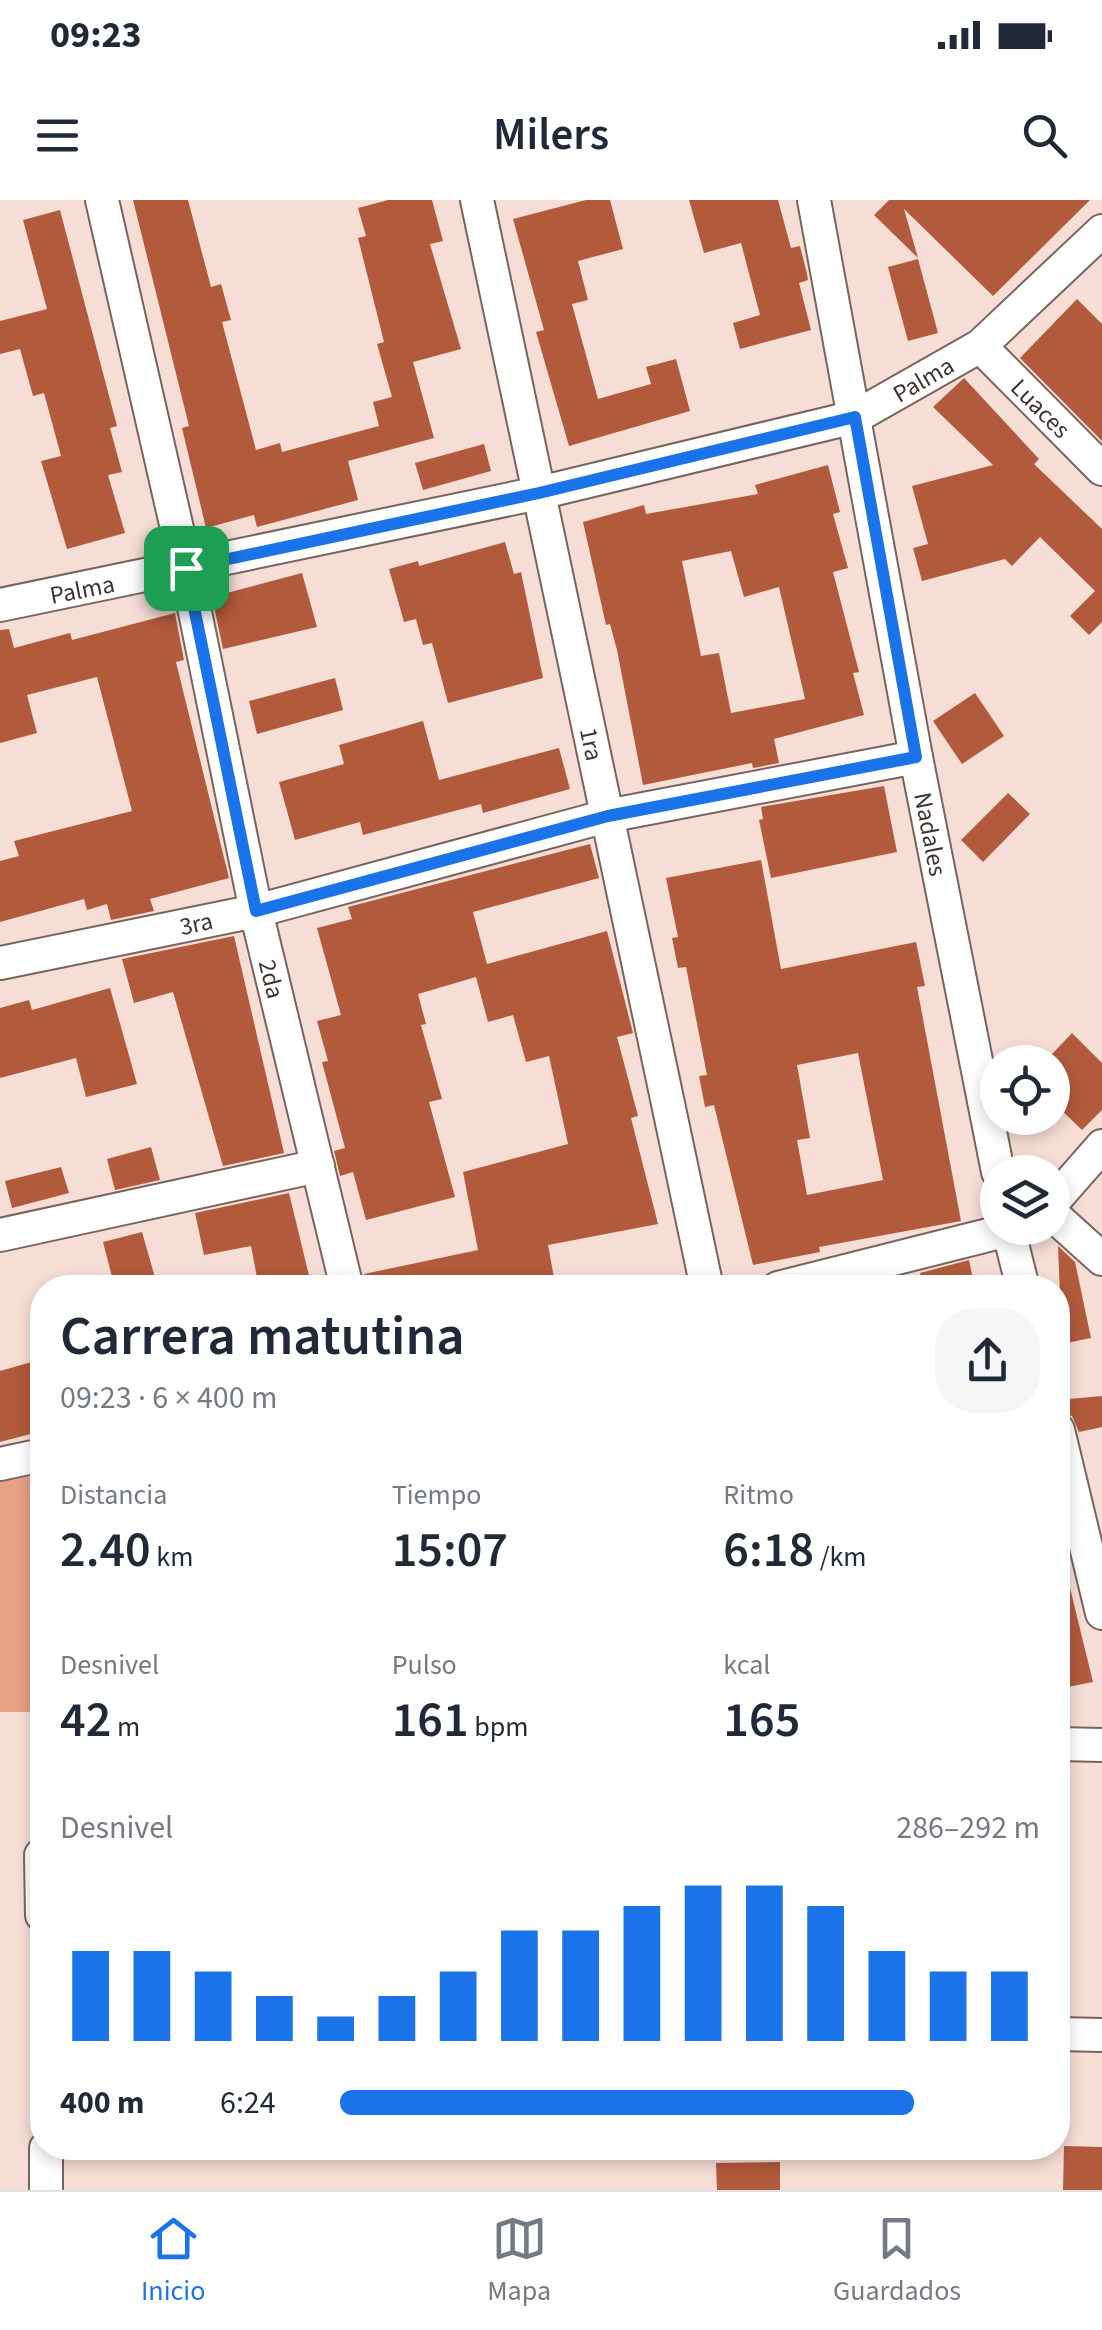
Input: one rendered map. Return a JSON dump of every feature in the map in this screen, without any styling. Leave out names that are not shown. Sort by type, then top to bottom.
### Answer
[{"type":"street","name":"2da","points":[[102,200],[186,568],[256,911],[344,1275]]},
{"type":"street","name":"1ra","points":[[477,200],[704,1275]]},
{"type":"street","name":"Nadales","points":[[814,200],[916,757],[995,1155]]},
{"type":"street","name":"Palma","points":[[0,606],[539,493],[855,417],[980,346],[1102,231]]},
{"type":"street","name":"Luaces","points":[[980,346],[1102,469]]},
{"type":"street","name":"3ra","points":[[0,964],[256,911],[608,816],[916,757]]},
{"type":"street","points":[[1070,1182],[1102,1146]]},
{"type":"street","points":[[0,1235],[318,1166]]},
{"type":"street","points":[[1070,1230],[1102,1259]]},
{"type":"street","points":[[829,1275],[980,1237]]},
{"type":"street","points":[[1014,1245],[1020,1275]]},
{"type":"street","points":[[0,1464],[30,1458]]},
{"type":"street","points":[[1070,1480],[1102,1613]]},
{"type":"street","points":[[1070,1744],[1102,1744]]},
{"type":"street","points":[[1070,2034],[1102,2035]]},
{"type":"street","points":[[46,2160],[46,2190]]},
{"type":"shaded area","points":[[30,1476],[30,1712],[0,1712],[0,1481]]},
{"type":"building","points":[[133,200],[188,200],[211,287],[221,284],[231,320],[222,322],[256,450],[280,443],[282,452],[379,426],[373,402],[392,397],[377,344],[384,342],[358,238],[366,236],[358,208],[388,200],[432,200],[443,241],[430,244],[461,349],[413,362],[434,438],[348,461],[358,500],[257,527],[254,515],[206,528],[182,428],[189,426]]},
{"type":"building","points":[[586,200],[610,200],[623,249],[578,261],[588,300],[572,304],[598,399],[651,384],[646,367],[676,359],[690,411],[569,446],[536,332],[544,330],[513,219]]},
{"type":"building","points":[[689,200],[778,200],[791,248],[800,246],[808,280],[799,283],[811,330],[740,349],[733,323],[760,315],[741,243],[704,253]]},
{"type":"building","points":[[889,200],[1090,200],[993,296],[904,209],[918,258],[874,215]]},
{"type":"building","points":[[60,210],[117,426],[110,428],[122,472],[108,475],[125,533],[67,549],[41,461],[61,456],[44,393],[33,396],[20,349],[0,354],[0,321],[47,309],[23,220]]},
{"type":"building","points":[[918,259],[938,333],[908,341],[888,267]]},
{"type":"building","points":[[1077,299],[1102,324],[1102,441],[1020,358]]},
{"type":"building","points":[[964,378],[1039,459],[1034,464],[1102,529],[1102,622],[1089,635],[1070,616],[1095,591],[1040,537],[1012,566],[1005,559],[922,581],[913,548],[928,544],[912,486],[993,465],[933,407]]},
{"type":"building","points":[[484,444],[491,471],[423,490],[415,463]]},
{"type":"building","points":[[828,465],[840,512],[833,514],[848,568],[833,572],[859,672],[853,673],[864,715],[774,739],[779,763],[753,768],[752,763],[643,785],[617,650],[610,624],[606,625],[583,522],[644,505],[646,514],[758,494],[755,485]],"holes":[[[731,551],[744,597],[779,587],[805,699],[731,713],[719,653],[701,656],[682,561]]]},
{"type":"building","points":[[505,542],[514,574],[521,572],[543,678],[448,703],[432,643],[423,645],[416,619],[404,622],[389,569],[418,561],[419,566]]},
{"type":"building","points":[[302,573],[317,627],[223,649],[212,597]]},
{"type":"building","points":[[175,613],[184,660],[176,662],[229,878],[150,899],[154,911],[111,920],[107,904],[87,910],[84,899],[0,922],[0,861],[19,856],[14,841],[132,811],[97,677],[27,695],[37,733],[0,743],[0,630],[9,629],[14,648],[70,633],[72,640]]},
{"type":"building","points":[[335,678],[343,710],[257,734],[249,701]]},
{"type":"building","points":[[975,693],[1004,736],[962,764],[933,721]]},
{"type":"building","points":[[423,721],[439,780],[559,748],[570,789],[483,813],[481,804],[363,835],[360,822],[295,840],[279,782],[344,764],[339,745]]},
{"type":"building","points":[[884,786],[897,852],[771,878],[759,820],[763,819],[761,807]]},
{"type":"building","points":[[1008,793],[1030,814],[983,862],[961,840]]},
{"type":"building","points":[[590,844],[599,878],[473,912],[487,964],[607,931],[633,1033],[617,1037],[638,1116],[631,1118],[658,1224],[548,1245],[554,1275],[364,1275],[478,1250],[463,1172],[568,1144],[549,1056],[526,1062],[513,1015],[488,1022],[476,977],[418,994],[426,1024],[421,1025],[442,1099],[429,1102],[455,1197],[366,1220],[353,1172],[340,1176],[334,1151],[345,1148],[322,1062],[328,1061],[317,1021],[341,1015],[317,928],[352,919],[348,907]]},
{"type":"building","points":[[761,860],[781,969],[916,942],[925,986],[917,987],[961,1221],[819,1247],[820,1252],[753,1265],[714,1105],[705,1107],[699,1076],[707,1075],[686,967],[678,968],[672,938],[678,937],[666,878]],"holes":[[[858,1053],[883,1180],[807,1195],[797,1140],[810,1138],[797,1065]]]},
{"type":"building","points":[[234,936],[284,1153],[223,1166],[173,992],[134,1003],[122,959]]},
{"type":"building","points":[[110,988],[137,1084],[86,1097],[76,1058],[0,1078],[0,1008],[29,1000],[32,1010]]},
{"type":"building","points":[[1072,1033],[1102,1063],[1102,1110],[1082,1130],[1070,1118],[1070,1045],[1061,1045]]},
{"type":"building","points":[[151,1147],[160,1180],[115,1190],[107,1159]]},
{"type":"building","points":[[61,1167],[69,1193],[12,1208],[5,1181]]},
{"type":"building","points":[[289,1193],[309,1275],[257,1275],[251,1246],[204,1255],[195,1213]]},
{"type":"building","points":[[142,1232],[154,1275],[112,1275],[103,1242]]},
{"type":"building","points":[[1058,1246],[1075,1262],[1091,1338],[1070,1342],[1070,1275],[1059,1275]]},
{"type":"building","points":[[969,1260],[972,1275],[920,1275]]},
{"type":"building","points":[[30,1362],[30,1434],[0,1442],[0,1371]]},
{"type":"building","points":[[1102,1396],[1102,1427],[1079,1432],[1070,1415],[1070,1399]]},
{"type":"building","points":[[1070,1588],[1093,1682],[1070,1687]]},
{"type":"building","points":[[1070,2146],[1102,2147],[1102,2190],[1063,2190],[1064,2160],[1070,2160]]},
{"type":"building","points":[[780,2162],[780,2190],[717,2190],[716,2163]]},
{"type":"route","points":[[855,417],[916,757],[608,816],[256,911],[186,568],[539,493],[855,417]]}]
